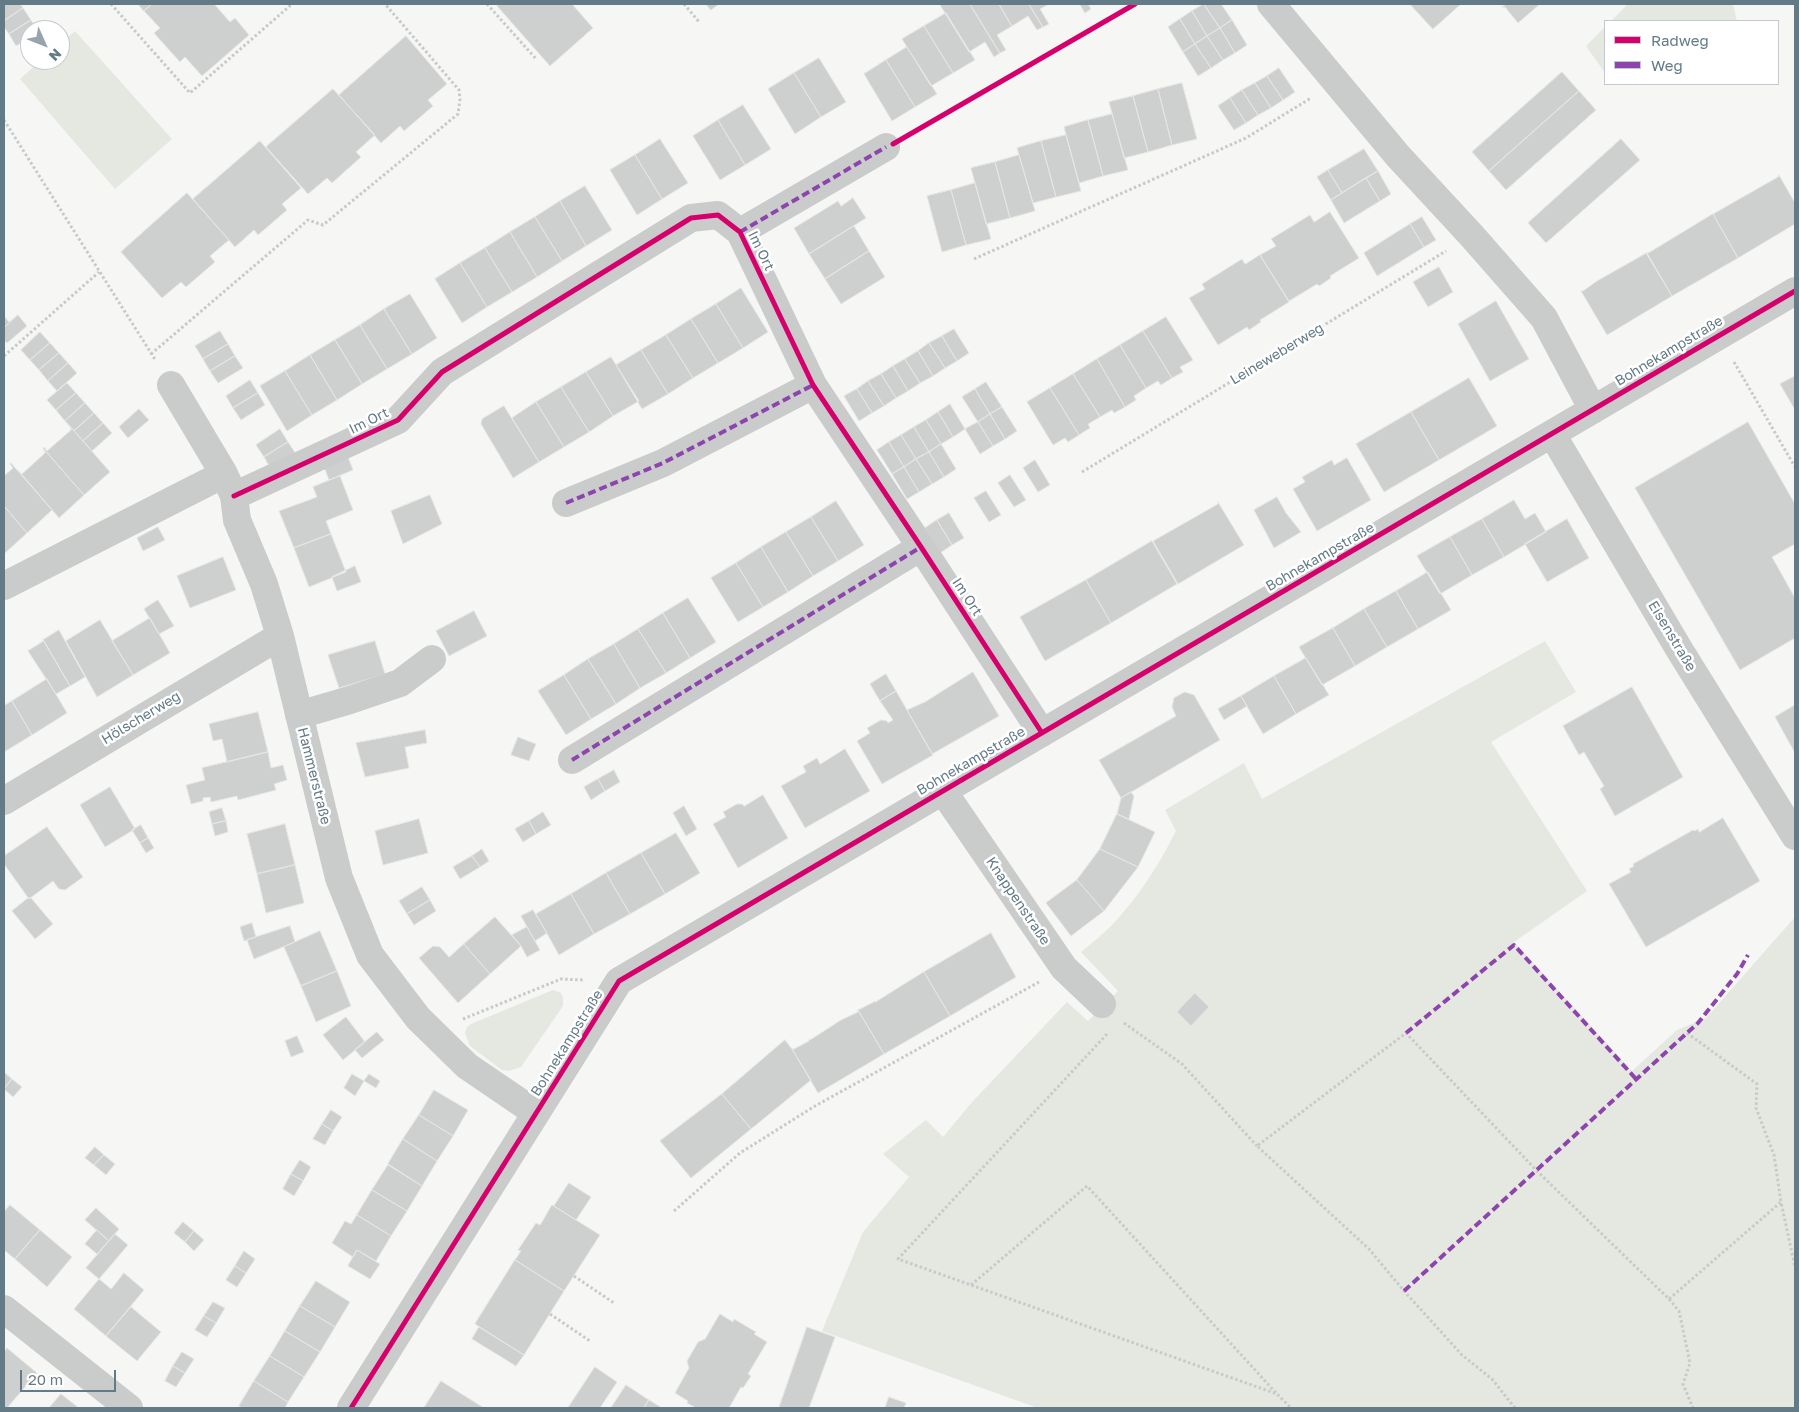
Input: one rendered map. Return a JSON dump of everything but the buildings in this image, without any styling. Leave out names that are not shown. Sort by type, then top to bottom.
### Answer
[{"type":"street","points":[[1271,4],[1398,156],[1544,318],[1593,410]]},
{"type":"street","name":"Im Ort","points":[[740,232],[886,147]]},
{"type":"street","name":"Im Ort","points":[[4,586],[229,485],[398,420],[442,372],[691,218],[718,215],[740,232],[812,385],[921,546],[1042,733]]},
{"type":"street","name":"Bohnekampstraße","points":[[351,1408],[619,981],[1795,291]]},
{"type":"street","name":"Hammerstraße","points":[[171,385],[229,485],[238,520],[264,584],[280,636],[339,878],[370,955],[418,1018],[467,1066],[536,1113]]},
{"type":"street","points":[[566,502],[663,463],[812,385]]},
{"type":"street","name":"Eisenstraße","points":[[1552,434],[1684,657],[1795,836]]},
{"type":"street","points":[[572,760],[921,546]]},
{"type":"street","name":"Hölscherweg","points":[[4,801],[280,636]]},
{"type":"street","points":[[299,715],[400,683],[432,659]]},
{"type":"street","name":"Knappenstraße","points":[[943,791],[1064,968],[1111,1012]]},
{"type":"street","points":[[4,1309],[129,1408]]},
{"type":"path","points":[[111,4],[190,93],[292,4]]},
{"type":"path","points":[[151,354],[308,220],[323,225],[458,114],[459,90],[385,4]]},
{"type":"path","points":[[487,4],[537,60]]},
{"type":"path","points":[[684,4],[700,23]]},
{"type":"path","points":[[974,259],[1246,138],[1337,82]]},
{"type":"path","points":[[4,120],[171,385]]},
{"type":"path","points":[[4,356],[99,272]]},
{"type":"path","points":[[1718,335],[1795,466]]},
{"type":"path","points":[[674,1210],[740,1153],[815,1106],[1064,968]]},
{"type":"path","points":[[432,1032],[560,979],[619,981]]},
{"type":"path","points":[[1277,1394],[898,1259],[1111,1012],[1182,1064],[1258,1146],[1369,1249],[1462,1355],[1492,1379],[1515,1408]]},
{"type":"path","points":[[1258,1146],[1406,1033],[1537,1171],[1669,1299],[1679,1311],[1690,1362],[1683,1384],[1693,1408]]},
{"type":"path","points":[[1687,1033],[1757,1084],[1756,1108],[1774,1155],[1781,1202],[1795,1267]]},
{"type":"path","points":[[971,1286],[1088,1186],[1291,1408]]},
{"type":"path","points":[[1669,1299],[1781,1202]]},
{"type":"path","points":[[574,1276],[614,1303]]},
{"type":"path","points":[[550,1314],[590,1341]]},
{"type":"shaded area","points":[[1628,4],[1733,4],[1737,20],[1612,20]]},
{"type":"shaded area","points":[[1604,28],[1604,72],[1586,46]]},
{"type":"shaded area","points":[[75,31],[172,139],[115,189],[20,79],[30,70],[70,70],[70,35]]},
{"type":"shaded area","points":[[1545,641],[1576,692],[1491,742],[1587,891],[1514,942],[1632,1071],[1677,1030],[1706,1018],[1795,917],[1795,1408],[1038,1408],[822,1331],[863,1232],[909,1177],[883,1154],[926,1120],[943,1137],[973,1101],[1067,1002],[1088,1021],[1118,991],[1081,952],[1113,924],[1140,891],[1163,856],[1176,831],[1165,810],[1244,763],[1262,799]]},
{"type":"shaded area","points":[[553,990],[561,993],[563,1006],[521,1067],[509,1071],[502,1070],[470,1046],[465,1033],[467,1027],[471,1024]]},
{"type":"marked path","points":[[740,232],[886,147]]},
{"type":"marked path","points":[[566,503],[663,463],[813,385]]},
{"type":"marked path","points":[[572,760],[921,547]]},
{"type":"marked path","points":[[1406,1033],[1514,945],[1636,1079]]},
{"type":"marked path","points":[[1404,1291],[1698,1023],[1737,974],[1748,955]]},
{"type":"cycle path","points":[[893,144],[1135,4]]},
{"type":"cycle path","points":[[234,496],[398,420],[442,372],[691,218],[718,215],[740,232],[813,385],[1042,733]]},
{"type":"cycle path","points":[[351,1408],[619,981],[1795,291]]}]
